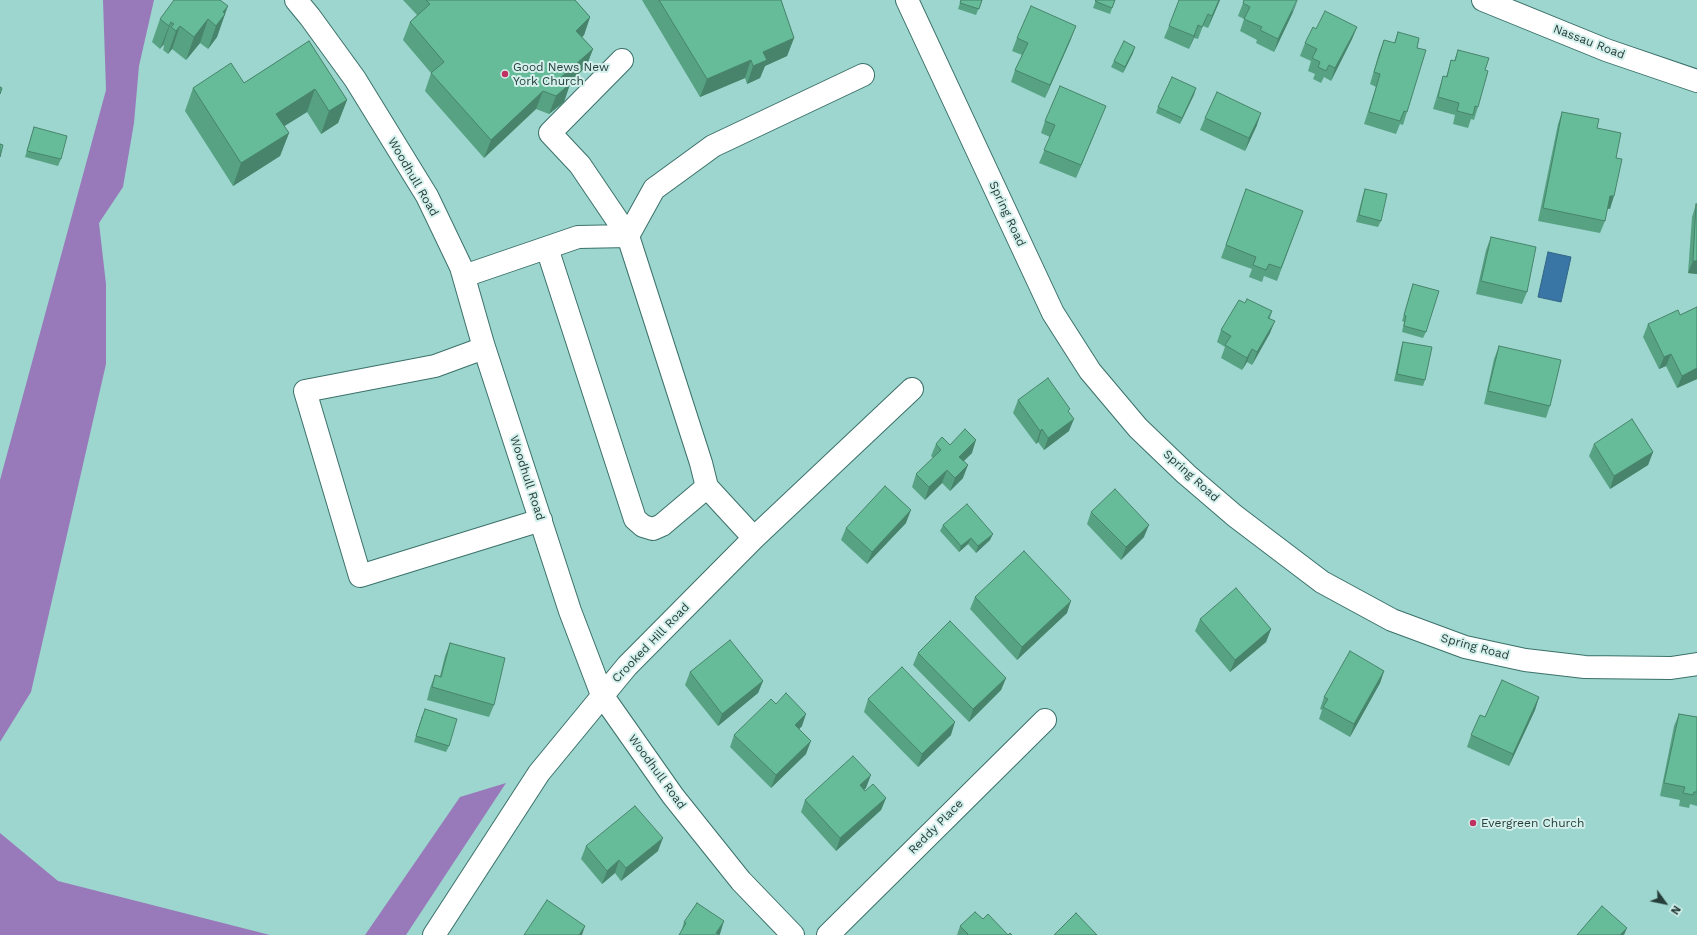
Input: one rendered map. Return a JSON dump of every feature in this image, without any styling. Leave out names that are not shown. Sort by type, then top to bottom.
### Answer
[{"type":"street","name":"Woodhull Road","points":[[296,0],[355,79],[427,196],[461,267],[484,348],[570,611],[602,695],[673,796],[741,881],[793,935]]},
{"type":"street","name":"Spring Road","points":[[907,0],[1057,320],[1090,371],[1138,428],[1186,474],[1229,511],[1322,582],[1392,620],[1465,647],[1525,660],[1585,667],[1671,668],[1697,664]]},
{"type":"street","name":"Nassau Road","points":[[1483,0],[1606,50],[1697,81]]},
{"type":"street","points":[[622,60],[550,133],[580,165],[628,236],[701,463],[707,487],[754,538]]},
{"type":"street","points":[[628,236],[654,188],[713,146],[863,75]]},
{"type":"street","points":[[464,276],[578,237],[628,236]]},
{"type":"street","points":[[547,248],[635,519],[643,526],[653,529],[662,524],[707,487]]},
{"type":"street","points":[[484,348],[435,366],[304,391],[360,576],[541,520]]},
{"type":"street","name":"Crooked Hill Road","points":[[434,935],[539,773],[627,666],[754,538],[912,390]]},
{"type":"street","name":"Reddy Place","points":[[828,935],[1045,720]]},
{"type":"shaded area","points":[[103,0],[154,0],[139,66],[134,123],[123,187],[99,223],[106,284],[106,364],[31,692],[0,742],[0,480],[106,90]]},
{"type":"shaded area","points":[[506,783],[406,935],[365,935],[460,797]]},
{"type":"shaded area","points":[[0,833],[58,881],[270,935],[0,935]]},
{"type":"water","points":[[1548,252],[1571,257],[1561,302],[1538,297]]},
{"type":"building","points":[[174,0],[220,0],[228,6],[223,12],[225,14],[216,26],[208,19],[194,37],[180,26],[176,31],[171,27],[174,24],[171,22],[169,26],[160,19]]},
{"type":"building","name":"Good News New York Church","points":[[426,0],[575,0],[590,17],[576,31],[593,49],[559,79],[570,84],[556,96],[543,91],[491,140],[431,73],[444,62],[410,22],[430,4]]},
{"type":"building","points":[[659,0],[781,0],[794,38],[763,52],[767,60],[753,66],[751,60],[707,79]]},
{"type":"building","points":[[961,0],[982,0],[979,9],[960,3]]},
{"type":"building","points":[[1115,0],[1112,8],[1095,1]]},
{"type":"building","points":[[1179,0],[1219,0],[1212,16],[1208,14],[1202,27],[1198,25],[1194,36],[1169,26]]},
{"type":"building","points":[[1244,0],[1297,0],[1278,39],[1260,30],[1262,27],[1244,19],[1250,7],[1243,3]]},
{"type":"building","points":[[1031,6],[1076,26],[1050,85],[1015,70],[1028,43],[1017,38]]},
{"type":"building","points":[[1325,11],[1357,27],[1335,68],[1329,65],[1326,71],[1318,67],[1320,62],[1312,58],[1317,49],[1305,43],[1313,27],[1316,29]]},
{"type":"building","points":[[1398,32],[1419,38],[1417,48],[1426,50],[1407,112],[1404,111],[1400,121],[1369,112],[1380,74],[1374,72],[1384,40],[1395,43]]},
{"type":"building","points":[[309,41],[347,100],[329,111],[315,89],[276,114],[289,133],[241,163],[193,88],[231,63],[244,83]]},
{"type":"building","points":[[1124,41],[1135,47],[1125,67],[1114,61]]},
{"type":"building","points":[[1458,50],[1489,58],[1485,70],[1488,71],[1478,107],[1475,106],[1473,115],[1457,111],[1459,103],[1438,97],[1443,76],[1447,77],[1451,60],[1455,61]]},
{"type":"building","points":[[1172,77],[1196,88],[1182,118],[1158,107]]},
{"type":"building","points":[[1060,86],[1106,106],[1081,165],[1044,150],[1055,125],[1045,121]]},
{"type":"building","points":[[1217,92],[1261,113],[1249,138],[1205,118]]},
{"type":"building","points":[[1562,112],[1599,119],[1597,128],[1621,133],[1616,158],[1622,159],[1614,196],[1610,196],[1605,221],[1543,208]]},
{"type":"building","points":[[34,127],[67,136],[61,159],[27,151]]},
{"type":"building","points":[[0,144],[3,145],[0,157]]},
{"type":"building","points":[[1246,189],[1303,211],[1281,268],[1269,264],[1266,270],[1253,265],[1256,257],[1226,245]]},
{"type":"building","points":[[1365,189],[1387,194],[1381,221],[1359,215]]},
{"type":"building","points":[[1696,204],[1697,261],[1693,261]]},
{"type":"building","points":[[1491,237],[1536,247],[1527,292],[1481,281]]},
{"type":"building","points":[[1413,284],[1439,291],[1426,332],[1404,326],[1406,316],[1404,315]]},
{"type":"building","points":[[1247,299],[1272,311],[1268,318],[1275,321],[1257,352],[1252,349],[1247,358],[1225,345],[1231,336],[1221,330],[1239,300],[1245,303]]},
{"type":"building","points":[[1697,307],[1697,368],[1682,376],[1671,354],[1664,357],[1648,324],[1678,310],[1680,315]]},
{"type":"building","points":[[1403,342],[1432,347],[1425,380],[1397,374]]},
{"type":"building","points":[[1499,346],[1561,360],[1550,406],[1488,391]]},
{"type":"building","points":[[1048,378],[1070,409],[1068,411],[1074,419],[1048,438],[1042,429],[1040,431],[1018,400]]},
{"type":"building","points":[[1632,419],[1653,452],[1614,476],[1594,444]]},
{"type":"building","points":[[965,429],[976,440],[959,457],[968,465],[955,478],[947,470],[929,487],[916,474],[941,450],[936,444],[942,437],[950,445]]},
{"type":"building","points":[[885,486],[911,510],[872,552],[846,528]]},
{"type":"building","points":[[1115,489],[1149,525],[1126,547],[1091,512]]},
{"type":"building","points":[[967,504],[993,534],[978,546],[971,538],[961,546],[943,525]]},
{"type":"building","points":[[1024,551],[1071,601],[1022,647],[975,597]]},
{"type":"building","points":[[1236,588],[1271,629],[1235,660],[1200,619]]},
{"type":"building","points":[[950,621],[1006,678],[973,709],[918,653]]},
{"type":"building","points":[[730,640],[763,681],[722,714],[690,672]]},
{"type":"building","points":[[450,643],[505,658],[494,705],[432,687],[435,675],[441,677]]},
{"type":"building","points":[[1350,651],[1384,671],[1354,724],[1323,707],[1328,699],[1324,697]]},
{"type":"building","points":[[902,667],[955,722],[922,754],[868,699]]},
{"type":"building","points":[[1502,680],[1539,697],[1513,754],[1471,735],[1480,715],[1485,717]]},
{"type":"building","points":[[786,693],[806,714],[795,725],[811,741],[776,775],[734,735],[771,699],[776,704]]},
{"type":"building","points":[[425,709],[457,719],[449,746],[416,736]]},
{"type":"building","points":[[1679,714],[1697,717],[1697,792],[1694,792],[1693,795],[1683,793],[1685,787],[1664,783]]},
{"type":"building","points":[[853,756],[871,775],[860,785],[865,791],[873,784],[886,798],[840,838],[805,800]]},
{"type":"building","points":[[635,806],[663,838],[626,868],[619,860],[607,871],[586,846]]},
{"type":"building","points":[[547,900],[585,926],[579,935],[524,935]]},
{"type":"building","points":[[697,903],[724,921],[716,933],[719,935],[679,935],[686,923],[684,922]]},
{"type":"building","points":[[1602,906],[1627,928],[1620,935],[1577,935]]},
{"type":"building","points":[[975,912],[983,919],[988,914],[1008,935],[967,935],[968,934],[960,926]]},
{"type":"building","points":[[1076,913],[1097,935],[1054,935]]},
{"type":"place","name":"Good News New York Church","points":[[505,74]]},
{"type":"place","name":"Evergreen Church","points":[[1473,823]]}]
